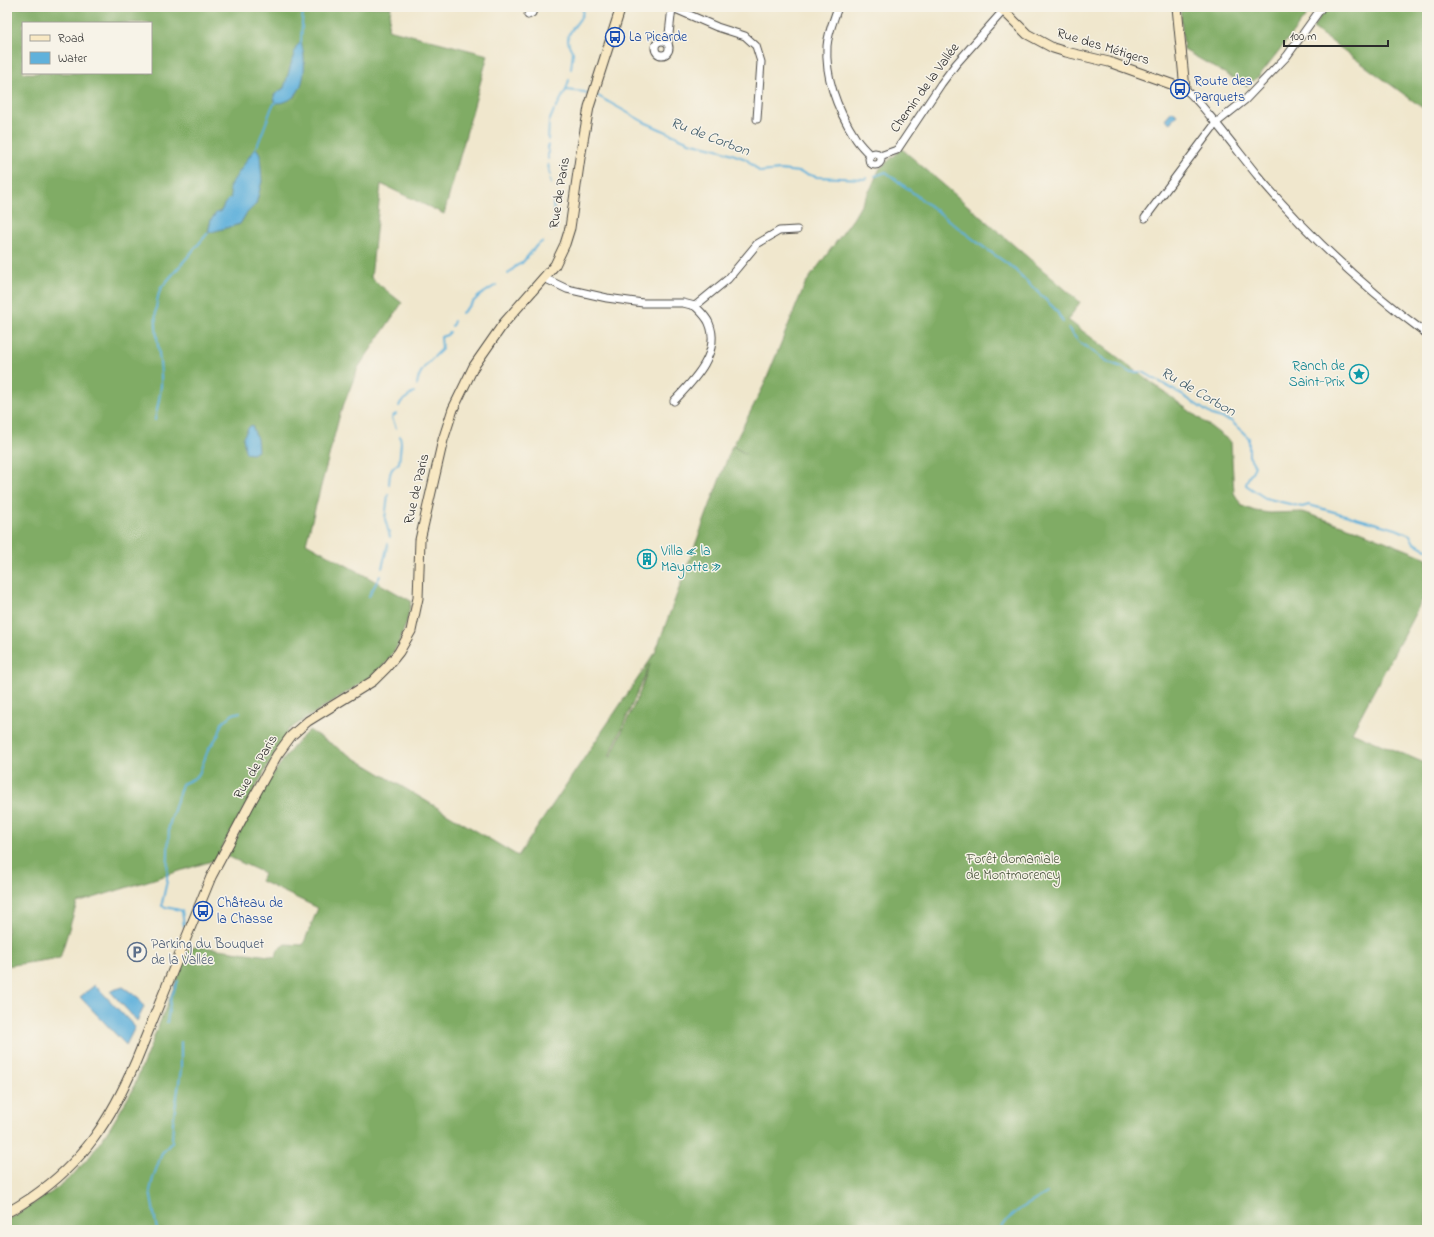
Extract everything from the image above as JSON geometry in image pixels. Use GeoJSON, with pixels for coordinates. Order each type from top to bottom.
{"type":"FeatureCollection","features":[{"type":"Feature","properties":{"kind":"main road","name":"Rue de Paris"},"geometry":{"type":"LineString","coordinates":[[7,1212],[60,1177],[83,1153],[108,1118],[123,1091],[211,877],[277,755],[291,736],[308,721],[373,681],[399,652],[411,631],[418,598],[420,540],[443,440],[453,410],[482,354],[504,323],[555,265],[567,240],[590,107],[621,7]]}},
{"type":"Feature","properties":{"kind":"main road"},"geometry":{"type":"LineString","coordinates":[[1177,7],[1185,89]]}},
{"type":"Feature","properties":{"kind":"main road","name":"Rue des Métigers"},"geometry":{"type":"LineString","coordinates":[[1001,9],[1027,34],[1053,48],[1109,62],[1185,89]]}},
{"type":"Feature","properties":{"kind":"street"},"geometry":{"type":"LineString","coordinates":[[528,15],[532,13],[534,7]]}},
{"type":"Feature","properties":{"kind":"street"},"geometry":{"type":"LineString","coordinates":[[668,43],[671,7],[717,27],[745,36],[756,46],[761,62],[757,119]]}},
{"type":"Feature","properties":{"kind":"street"},"geometry":{"type":"LineString","coordinates":[[838,7],[827,45],[829,76],[832,92],[856,139],[870,155]]}},
{"type":"Feature","properties":{"kind":"street"},"geometry":{"type":"LineString","coordinates":[[1145,218],[1216,123],[1245,100],[1287,56],[1322,7]]}},
{"type":"Feature","properties":{"kind":"street","name":"Chemin de la Vallée"},"geometry":{"type":"LineString","coordinates":[[880,156],[897,150],[941,84],[1001,9]]}},
{"type":"Feature","properties":{"kind":"street"},"geometry":{"type":"LineString","coordinates":[[1185,89],[1216,123],[1257,175],[1298,222],[1371,290],[1402,316],[1427,334]]}},
{"type":"Feature","properties":{"kind":"street"},"geometry":{"type":"LineString","coordinates":[[876,153],[880,156],[881,160],[879,164],[873,165],[869,161],[870,155],[876,153]]}},
{"type":"Feature","properties":{"kind":"street"},"geometry":{"type":"LineString","coordinates":[[695,306],[728,279],[757,244],[779,231],[797,230]]}},
{"type":"Feature","properties":{"kind":"street"},"geometry":{"type":"LineString","coordinates":[[544,278],[567,289],[607,298],[662,304],[683,303],[695,306],[710,325],[712,341],[710,352],[692,382],[674,401]]}},
{"type":"Feature","properties":{"kind":"green space"},"geometry":{"type":"Polygon","coordinates":[[[7,7],[391,7],[388,29],[488,55],[444,214],[381,184],[371,278],[402,303],[358,368],[340,414],[306,543],[411,601],[407,621],[398,645],[386,663],[369,678],[288,730],[215,860],[77,903],[60,958],[7,966],[7,7]],[[303,50],[284,88],[274,95],[295,97],[304,74],[303,50]],[[262,180],[231,197],[225,203],[221,211],[211,220],[208,232],[240,224],[246,214],[256,204],[262,180]]]}},
{"type":"Feature","properties":{"kind":"green space"},"geometry":{"type":"Polygon","coordinates":[[[1180,7],[1313,7],[1259,76],[1247,86],[1184,50],[1180,7]]]}},
{"type":"Feature","properties":{"kind":"green space"},"geometry":{"type":"Polygon","coordinates":[[[1326,7],[1427,7],[1427,111],[1313,28],[1326,7]]]}},
{"type":"Feature","properties":{"kind":"green space","name":"Forêt domaniale de Montmorency"},"geometry":{"type":"Polygon","coordinates":[[[902,149],[1080,302],[1068,320],[1231,442],[1234,493],[1242,506],[1255,511],[1270,513],[1302,512],[1360,531],[1427,558],[1427,591],[1352,732],[1427,764],[1427,1230],[7,1230],[7,1220],[52,1192],[72,1176],[91,1155],[110,1128],[132,1091],[188,950],[196,946],[276,957],[278,949],[285,944],[303,945],[318,908],[261,881],[264,873],[227,856],[254,806],[284,758],[309,730],[518,856],[655,653],[732,446],[746,454],[733,446],[764,385],[805,284],[853,219],[871,188],[880,168],[902,149]],[[650,664],[609,757],[610,758],[640,692],[650,664]]]}},
{"type":"Feature","properties":{"kind":"water"},"geometry":{"type":"Polygon","coordinates":[[[301,42],[304,72],[299,90],[293,97],[285,102],[275,103],[274,95],[284,88],[296,47],[301,42]]]}},
{"type":"Feature","properties":{"kind":"water"},"geometry":{"type":"Polygon","coordinates":[[[1172,111],[1177,115],[1170,123],[1165,119],[1172,111]]]}},
{"type":"Feature","properties":{"kind":"water"},"geometry":{"type":"Polygon","coordinates":[[[255,148],[260,154],[262,181],[256,204],[246,214],[240,224],[208,233],[211,220],[216,213],[221,211],[225,203],[231,197],[229,187],[255,148]]]}},
{"type":"Feature","properties":{"kind":"water"},"geometry":{"type":"Polygon","coordinates":[[[252,425],[257,439],[258,451],[252,454],[246,453],[243,437],[252,425]]]}},
{"type":"Feature","properties":{"kind":"water"},"geometry":{"type":"Polygon","coordinates":[[[95,985],[135,1027],[126,1045],[80,997],[95,985]]]}},
{"type":"Feature","properties":{"kind":"water"},"geometry":{"type":"Polygon","coordinates":[[[123,987],[139,998],[144,1007],[137,1021],[110,991],[123,987]]]}},
{"type":"Feature","properties":{"kind":"waterway"},"geometry":{"type":"LineString","coordinates":[[301,42],[303,7]]}},
{"type":"Feature","properties":{"kind":"waterway","name":"Ru de Corbon"},"geometry":{"type":"LineString","coordinates":[[571,69],[573,52],[568,42],[568,37],[582,16],[583,7]]}},
{"type":"Feature","properties":{"kind":"waterway"},"geometry":{"type":"LineString","coordinates":[[556,108],[566,90],[569,80]]}},
{"type":"Feature","properties":{"kind":"waterway","name":"Ru de Corbon"},"geometry":{"type":"LineString","coordinates":[[566,90],[584,92],[588,94]]}},
{"type":"Feature","properties":{"kind":"waterway","name":"Ru de Corbon"},"geometry":{"type":"LineString","coordinates":[[598,96],[644,122],[689,142],[721,150],[746,159],[760,172],[780,170],[799,172],[817,177],[867,178]]}},
{"type":"Feature","properties":{"kind":"waterway"},"geometry":{"type":"LineString","coordinates":[[255,148],[275,103]]}},
{"type":"Feature","properties":{"kind":"waterway"},"geometry":{"type":"LineString","coordinates":[[548,140],[549,122],[554,110]]}},
{"type":"Feature","properties":{"kind":"waterway"},"geometry":{"type":"LineString","coordinates":[[548,145],[548,159]]}},
{"type":"Feature","properties":{"kind":"waterway"},"geometry":{"type":"LineString","coordinates":[[548,164],[550,175]]}},
{"type":"Feature","properties":{"kind":"waterway","name":"Ru de Corbon"},"geometry":{"type":"LineString","coordinates":[[875,176],[886,172],[982,246],[1012,267],[1056,310],[1063,322]]}},
{"type":"Feature","properties":{"kind":"waterway"},"geometry":{"type":"LineString","coordinates":[[550,179],[551,184]]}},
{"type":"Feature","properties":{"kind":"waterway"},"geometry":{"type":"LineString","coordinates":[[553,203],[554,212]]}},
{"type":"Feature","properties":{"kind":"waterway"},"geometry":{"type":"LineString","coordinates":[[551,231],[554,218]]}},
{"type":"Feature","properties":{"kind":"waterway"},"geometry":{"type":"LineString","coordinates":[[155,420],[161,386],[156,324],[157,299],[161,288],[208,233]]}},
{"type":"Feature","properties":{"kind":"waterway"},"geometry":{"type":"LineString","coordinates":[[508,274],[516,266],[522,263],[537,245],[542,242]]}},
{"type":"Feature","properties":{"kind":"waterway"},"geometry":{"type":"LineString","coordinates":[[462,313],[479,296],[496,285]]}},
{"type":"Feature","properties":{"kind":"waterway"},"geometry":{"type":"LineString","coordinates":[[452,326],[454,321]]}},
{"type":"Feature","properties":{"kind":"waterway","name":"Ru de Corbon"},"geometry":{"type":"LineString","coordinates":[[1068,328],[1078,341],[1108,362],[1122,367],[1129,372],[1143,372],[1179,393],[1212,415],[1231,421],[1249,438],[1249,456],[1255,466],[1247,480],[1246,485],[1265,498],[1302,507],[1309,505],[1396,529],[1410,535],[1414,543],[1427,549]]}},
{"type":"Feature","properties":{"kind":"waterway"},"geometry":{"type":"LineString","coordinates":[[417,385],[423,369],[442,349],[441,337],[450,332]]}},
{"type":"Feature","properties":{"kind":"waterway"},"geometry":{"type":"LineString","coordinates":[[399,406],[401,402],[414,392]]}},
{"type":"Feature","properties":{"kind":"waterway"},"geometry":{"type":"LineString","coordinates":[[396,414],[392,418],[396,428]]}},
{"type":"Feature","properties":{"kind":"waterway"},"geometry":{"type":"LineString","coordinates":[[389,484],[391,472],[399,463],[401,443],[400,436]]}},
{"type":"Feature","properties":{"kind":"waterway"},"geometry":{"type":"LineString","coordinates":[[388,495],[385,519],[390,537]]}},
{"type":"Feature","properties":{"kind":"waterway"},"geometry":{"type":"LineString","coordinates":[[382,568],[388,544]]}},
{"type":"Feature","properties":{"kind":"waterway"},"geometry":{"type":"LineString","coordinates":[[369,596],[380,576]]}},
{"type":"Feature","properties":{"kind":"waterway"},"geometry":{"type":"LineString","coordinates":[[184,926],[182,911],[162,906],[167,881],[169,826],[182,784],[193,779],[199,774],[208,750],[219,734],[222,723],[233,714],[240,712]]}},
{"type":"Feature","properties":{"kind":"waterway"},"geometry":{"type":"LineString","coordinates":[[167,1022],[171,997],[178,981]]}},
{"type":"Feature","properties":{"kind":"waterway"},"geometry":{"type":"LineString","coordinates":[[157,1230],[150,1191],[162,1153],[172,1142],[173,1122],[181,1070],[181,1042]]}},
{"type":"Feature","properties":{"kind":"waterway"},"geometry":{"type":"LineString","coordinates":[[1000,1230],[1008,1219],[1020,1209],[1047,1193]]}},
{"type":"Feature","properties":{"kind":"place","name":"La Picarde"},"geometry":{"type":"Point","coordinates":[615,37]}},
{"type":"Feature","properties":{"kind":"place","name":"Route des Parquets"},"geometry":{"type":"Point","coordinates":[1180,89]}},
{"type":"Feature","properties":{"kind":"place","name":"Ranch de Saint-Prix"},"geometry":{"type":"Point","coordinates":[1359,374]}},
{"type":"Feature","properties":{"kind":"place","name":"Villa « la Mayotte »"},"geometry":{"type":"Point","coordinates":[647,559]}},
{"type":"Feature","properties":{"kind":"place","name":"Château de la Chasse"},"geometry":{"type":"Point","coordinates":[203,911]}},
{"type":"Feature","properties":{"kind":"place","name":"Parking du Bouquet de la Vallée"},"geometry":{"type":"Point","coordinates":[137,952]}}]}
